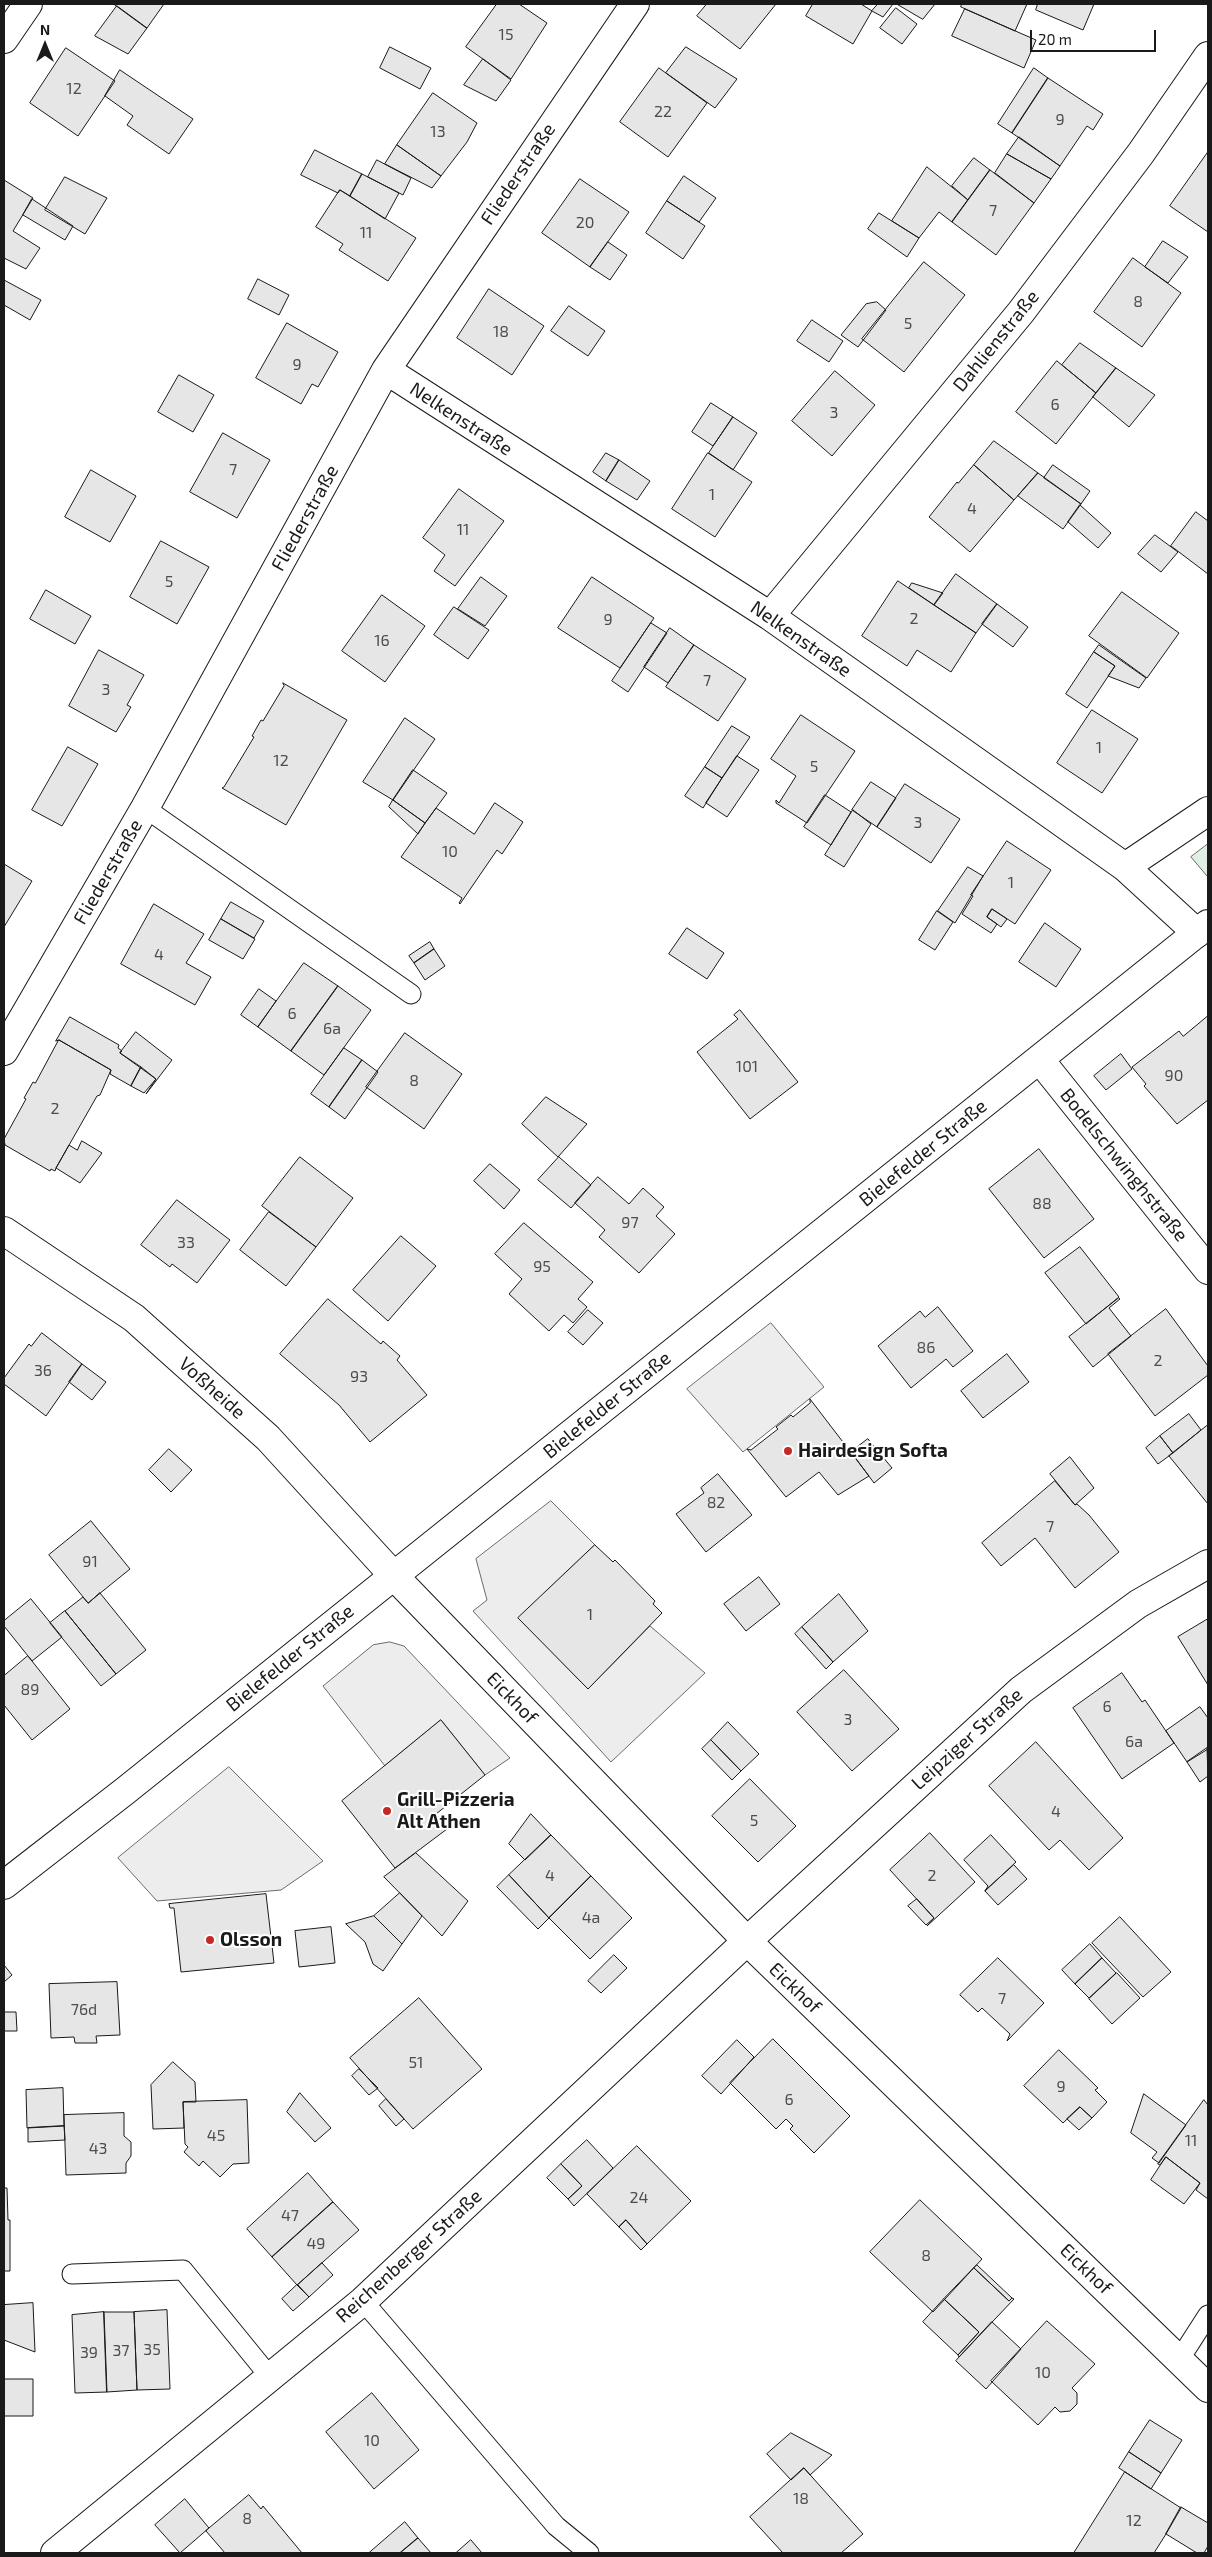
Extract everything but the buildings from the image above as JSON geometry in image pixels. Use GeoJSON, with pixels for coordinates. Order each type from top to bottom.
{"type":"FeatureCollection","features":[{"type":"Feature","properties":{"kind":"street"},"geometry":{"type":"LineString","coordinates":[[4,39],[28,4]]}},
{"type":"Feature","properties":{"kind":"street","name":"Fliederstraße"},"geometry":{"type":"LineString","coordinates":[[4,1051],[145,808],[386,370],[636,4]]}},
{"type":"Feature","properties":{"kind":"street","name":"Dahlienstraße"},"geometry":{"type":"LineString","coordinates":[[770,616],[1021,312],[1141,153],[1208,56]]}},
{"type":"Feature","properties":{"kind":"street","name":"Nelkenstraße"},"geometry":{"type":"LineString","coordinates":[[386,370],[770,616],[1126,866],[1202,929]]}},
{"type":"Feature","properties":{"kind":"street"},"geometry":{"type":"LineString","coordinates":[[1126,866],[1208,811]]}},
{"type":"Feature","properties":{"kind":"street","name":"Bielefelder Straße"},"geometry":{"type":"LineString","coordinates":[[4,1885],[125,1791],[1202,929]]}},
{"type":"Feature","properties":{"kind":"street","name":"Bodelschwinghstraße"},"geometry":{"type":"LineString","coordinates":[[1040,1060],[1208,1270]]}},
{"type":"Feature","properties":{"kind":"street","name":"Voßheide"},"geometry":{"type":"LineString","coordinates":[[4,1231],[134,1318],[268,1438],[393,1576]]}},
{"type":"Feature","properties":{"kind":"street","name":"Leipziger Straße"},"geometry":{"type":"LineString","coordinates":[[747,1941],[1020,1690],[1138,1604],[1208,1564]]}},
{"type":"Feature","properties":{"kind":"street","name":"Eickhof"},"geometry":{"type":"LineString","coordinates":[[393,1576],[747,1941],[1208,2388]]}},
{"type":"Feature","properties":{"kind":"street","name":"Reichenberger Straße"},"geometry":{"type":"LineString","coordinates":[[56,2553],[363,2300],[747,1941]]}},
{"type":"Feature","properties":{"kind":"lane"},"geometry":{"type":"LineString","coordinates":[[145,808],[412,994]]}},
{"type":"Feature","properties":{"kind":"lane"},"geometry":{"type":"LineString","coordinates":[[72,2274],[183,2270],[270,2377]]}},
{"type":"Feature","properties":{"kind":"lane"},"geometry":{"type":"LineString","coordinates":[[363,2300],[556,2526],[589,2553]]}},
{"type":"Feature","properties":{"kind":"lane"},"geometry":{"type":"LineString","coordinates":[[1179,2360],[1208,2315]]}},
{"type":"Feature","properties":{"kind":"green space"},"geometry":{"type":"Polygon","coordinates":[[[1208,844],[1208,875],[1207,876],[1191,857],[1208,844]]]}},
{"type":"Feature","properties":{"kind":"shaded area"},"geometry":{"type":"Polygon","coordinates":[[[771,1323],[824,1387],[743,1452],[687,1389],[771,1323]]]}},
{"type":"Feature","properties":{"kind":"shaded area"},"geometry":{"type":"Polygon","coordinates":[[[551,1501],[595,1545],[519,1618],[588,1689],[650,1626],[705,1673],[611,1762],[473,1611],[487,1600],[476,1559],[551,1501]]]}},
{"type":"Feature","properties":{"kind":"shaded area"},"geometry":{"type":"Polygon","coordinates":[[[390,1642],[404,1646],[510,1758],[485,1775],[441,1720],[385,1766],[323,1686],[373,1645],[390,1642]]]}},
{"type":"Feature","properties":{"kind":"shaded area"},"geometry":{"type":"Polygon","coordinates":[[[229,1767],[323,1861],[281,1890],[157,1901],[118,1858],[229,1767]]]}},
{"type":"Feature","properties":{"kind":"place","name":"Hairdesign Softa"},"geometry":{"type":"Point","coordinates":[788,1451]}},
{"type":"Feature","properties":{"kind":"place","name":"Grill-Pizzeria Alt Athen"},"geometry":{"type":"Point","coordinates":[387,1811]}},
{"type":"Feature","properties":{"kind":"place","name":"Olsson"},"geometry":{"type":"Point","coordinates":[210,1940]}}]}
